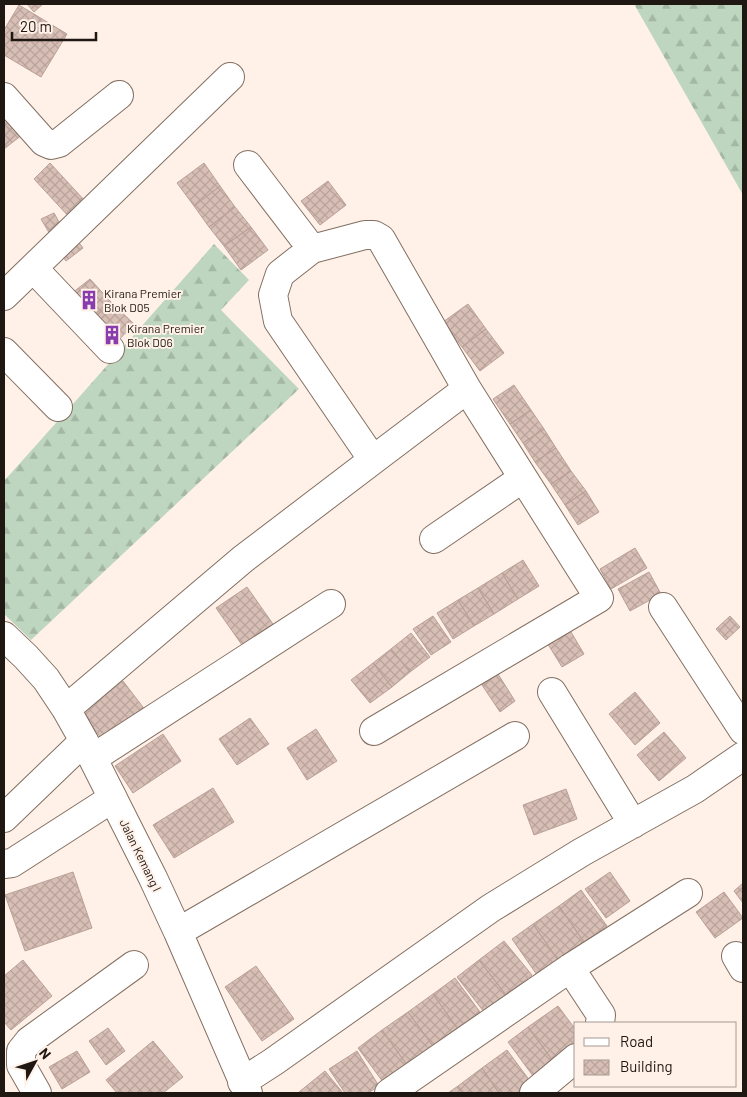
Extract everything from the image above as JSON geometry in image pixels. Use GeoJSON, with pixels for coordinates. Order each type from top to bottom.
{"type":"FeatureCollection","features":[{"type":"Feature","properties":{"kind":"street"},"geometry":{"type":"LineString","coordinates":[[4,296],[230,77]]}},
{"type":"Feature","properties":{"kind":"street"},"geometry":{"type":"LineString","coordinates":[[4,97],[44,142],[51,145],[59,143],[119,95]]}},
{"type":"Feature","properties":{"kind":"street"},"geometry":{"type":"LineString","coordinates":[[248,165],[312,249]]}},
{"type":"Feature","properties":{"kind":"street"},"geometry":{"type":"LineString","coordinates":[[373,460],[278,321],[272,295],[280,274],[312,249],[365,235],[381,239],[467,389],[599,598],[374,731]]}},
{"type":"Feature","properties":{"kind":"street"},"geometry":{"type":"LineString","coordinates":[[33,268],[110,349]]}},
{"type":"Feature","properties":{"kind":"street"},"geometry":{"type":"LineString","coordinates":[[4,352],[58,407]]}},
{"type":"Feature","properties":{"kind":"street"},"geometry":{"type":"LineString","coordinates":[[66,710],[242,559],[467,389]]}},
{"type":"Feature","properties":{"kind":"street"},"geometry":{"type":"LineString","coordinates":[[434,539],[523,478]]}},
{"type":"Feature","properties":{"kind":"street"},"geometry":{"type":"LineString","coordinates":[[4,818],[88,750],[331,604]]}},
{"type":"Feature","properties":{"kind":"street"},"geometry":{"type":"LineString","coordinates":[[663,607],[743,730]]}},
{"type":"Feature","properties":{"kind":"street","name":"Jalan Kemang I"},"geometry":{"type":"LineString","coordinates":[[4,636],[46,679],[88,750],[178,932],[245,1087]]}},
{"type":"Feature","properties":{"kind":"street"},"geometry":{"type":"LineString","coordinates":[[552,692],[632,824]]}},
{"type":"Feature","properties":{"kind":"street"},"geometry":{"type":"LineString","coordinates":[[178,932],[515,736]]}},
{"type":"Feature","properties":{"kind":"street"},"geometry":{"type":"LineString","coordinates":[[245,1087],[273,1062],[491,908],[582,852],[695,789],[743,756]]}},
{"type":"Feature","properties":{"kind":"street"},"geometry":{"type":"LineString","coordinates":[[4,864],[12,863],[113,798]]}},
{"type":"Feature","properties":{"kind":"street"},"geometry":{"type":"LineString","coordinates":[[390,1093],[570,968],[688,893]]}},
{"type":"Feature","properties":{"kind":"street"},"geometry":{"type":"LineString","coordinates":[[38,1093],[21,1065],[21,1051],[29,1040],[134,965]]}},
{"type":"Feature","properties":{"kind":"street"},"geometry":{"type":"LineString","coordinates":[[570,968],[601,1016],[600,1022]]}},
{"type":"Feature","properties":{"kind":"street"},"geometry":{"type":"LineString","coordinates":[[534,1093],[574,1060]]}},
{"type":"Feature","properties":{"kind":"green space"},"geometry":{"type":"Polygon","coordinates":[[[634,4],[743,4],[743,195],[634,4]]]}},
{"type":"Feature","properties":{"kind":"green space"},"geometry":{"type":"Polygon","coordinates":[[[214,244],[249,280],[221,310],[299,389],[31,640],[4,614],[4,481],[214,244]]]}},
{"type":"Feature","properties":{"kind":"building"},"geometry":{"type":"Polygon","coordinates":[[[27,4],[43,4],[34,12],[27,4]]]}},
{"type":"Feature","properties":{"kind":"building"},"geometry":{"type":"Polygon","coordinates":[[[19,5],[67,34],[41,77],[4,55],[4,30],[19,5]]]}},
{"type":"Feature","properties":{"kind":"building"},"geometry":{"type":"Polygon","coordinates":[[[4,102],[27,131],[4,149],[4,102]]]}},
{"type":"Feature","properties":{"kind":"building"},"geometry":{"type":"Polygon","coordinates":[[[50,163],[86,202],[70,218],[34,179],[50,163]]]}},
{"type":"Feature","properties":{"kind":"building"},"geometry":{"type":"Polygon","coordinates":[[[204,163],[220,186],[194,206],[177,183],[204,163]]]}},
{"type":"Feature","properties":{"kind":"building"},"geometry":{"type":"Polygon","coordinates":[[[328,181],[346,205],[320,225],[301,201],[328,181]]]}},
{"type":"Feature","properties":{"kind":"building"},"geometry":{"type":"Polygon","coordinates":[[[220,186],[235,207],[209,227],[194,206],[220,186]]]}},
{"type":"Feature","properties":{"kind":"building"},"geometry":{"type":"Polygon","coordinates":[[[235,207],[251,227],[224,246],[209,227],[235,207]]]}},
{"type":"Feature","properties":{"kind":"building"},"geometry":{"type":"Polygon","coordinates":[[[54,213],[63,229],[51,236],[41,219],[54,213]]]}},
{"type":"Feature","properties":{"kind":"building"},"geometry":{"type":"Polygon","coordinates":[[[251,227],[268,250],[241,270],[224,246],[251,227]]]}},
{"type":"Feature","properties":{"kind":"building"},"geometry":{"type":"Polygon","coordinates":[[[74,236],[83,248],[66,261],[57,250],[74,236]]]}},
{"type":"Feature","properties":{"kind":"building","name":"Kirana Premier Blok D05"},"geometry":{"type":"Polygon","coordinates":[[[90,279],[111,302],[90,322],[67,297],[90,279]]]}},
{"type":"Feature","properties":{"kind":"building","name":"Kirana Premier Blok D06"},"geometry":{"type":"Polygon","coordinates":[[[111,302],[134,324],[112,347],[90,322],[111,302]]]}},
{"type":"Feature","properties":{"kind":"building"},"geometry":{"type":"Polygon","coordinates":[[[468,304],[486,329],[462,347],[443,322],[468,304]]]}},
{"type":"Feature","properties":{"kind":"building"},"geometry":{"type":"Polygon","coordinates":[[[486,329],[504,353],[480,371],[462,347],[486,329]]]}},
{"type":"Feature","properties":{"kind":"building"},"geometry":{"type":"Polygon","coordinates":[[[514,385],[531,410],[510,424],[493,399],[514,385]]]}},
{"type":"Feature","properties":{"kind":"building"},"geometry":{"type":"Polygon","coordinates":[[[531,410],[544,429],[523,443],[510,424],[531,410]]]}},
{"type":"Feature","properties":{"kind":"building"},"geometry":{"type":"Polygon","coordinates":[[[544,429],[556,448],[535,462],[523,443],[544,429]]]}},
{"type":"Feature","properties":{"kind":"building"},"geometry":{"type":"Polygon","coordinates":[[[556,448],[571,471],[551,484],[535,462],[556,448]]]}},
{"type":"Feature","properties":{"kind":"building"},"geometry":{"type":"Polygon","coordinates":[[[571,471],[586,491],[565,505],[551,484],[571,471]]]}},
{"type":"Feature","properties":{"kind":"building"},"geometry":{"type":"Polygon","coordinates":[[[586,491],[599,512],[578,525],[565,505],[586,491]]]}},
{"type":"Feature","properties":{"kind":"building"},"geometry":{"type":"Polygon","coordinates":[[[635,548],[647,568],[611,589],[600,569],[635,548]]]}},
{"type":"Feature","properties":{"kind":"building"},"geometry":{"type":"Polygon","coordinates":[[[523,560],[539,586],[518,599],[502,573],[523,560]]]}},
{"type":"Feature","properties":{"kind":"building"},"geometry":{"type":"Polygon","coordinates":[[[649,572],[661,594],[630,611],[618,589],[649,572]]]}},
{"type":"Feature","properties":{"kind":"building"},"geometry":{"type":"Polygon","coordinates":[[[502,573],[518,599],[494,614],[478,588],[502,573]]]}},
{"type":"Feature","properties":{"kind":"building"},"geometry":{"type":"Polygon","coordinates":[[[247,587],[273,624],[242,645],[216,608],[247,587]]]}},
{"type":"Feature","properties":{"kind":"building"},"geometry":{"type":"Polygon","coordinates":[[[478,588],[494,614],[474,626],[458,600],[478,588]]]}},
{"type":"Feature","properties":{"kind":"building"},"geometry":{"type":"Polygon","coordinates":[[[458,600],[474,626],[453,639],[437,613],[458,600]]]}},
{"type":"Feature","properties":{"kind":"building"},"geometry":{"type":"Polygon","coordinates":[[[433,616],[451,642],[431,655],[413,629],[433,616]]]}},
{"type":"Feature","properties":{"kind":"building"},"geometry":{"type":"Polygon","coordinates":[[[730,616],[740,627],[726,640],[716,629],[730,616]]]}},
{"type":"Feature","properties":{"kind":"building"},"geometry":{"type":"Polygon","coordinates":[[[568,627],[584,654],[562,667],[546,641],[568,627]]]}},
{"type":"Feature","properties":{"kind":"building"},"geometry":{"type":"Polygon","coordinates":[[[411,633],[430,657],[410,672],[391,649],[411,633]]]}},
{"type":"Feature","properties":{"kind":"building"},"geometry":{"type":"Polygon","coordinates":[[[391,649],[410,672],[392,687],[373,663],[391,649]]]}},
{"type":"Feature","properties":{"kind":"building"},"geometry":{"type":"Polygon","coordinates":[[[373,663],[392,687],[370,703],[351,680],[373,663]]]}},
{"type":"Feature","properties":{"kind":"building"},"geometry":{"type":"Polygon","coordinates":[[[498,674],[515,701],[500,712],[482,685],[498,674]]]}},
{"type":"Feature","properties":{"kind":"building"},"geometry":{"type":"Polygon","coordinates":[[[123,681],[149,715],[108,747],[82,713],[123,681]]]}},
{"type":"Feature","properties":{"kind":"building"},"geometry":{"type":"Polygon","coordinates":[[[635,692],[660,723],[635,745],[609,714],[635,692]]]}},
{"type":"Feature","properties":{"kind":"building"},"geometry":{"type":"Polygon","coordinates":[[[250,718],[269,744],[237,765],[219,739],[250,718]]]}},
{"type":"Feature","properties":{"kind":"building"},"geometry":{"type":"Polygon","coordinates":[[[316,729],[337,761],[307,780],[287,748],[316,729]]]}},
{"type":"Feature","properties":{"kind":"building"},"geometry":{"type":"Polygon","coordinates":[[[664,732],[686,758],[659,781],[637,755],[664,732]]]}},
{"type":"Feature","properties":{"kind":"building"},"geometry":{"type":"Polygon","coordinates":[[[163,734],[181,761],[133,793],[115,766],[163,734]]]}},
{"type":"Feature","properties":{"kind":"building"},"geometry":{"type":"Polygon","coordinates":[[[213,788],[234,822],[174,858],[153,825],[213,788]]]}},
{"type":"Feature","properties":{"kind":"building"},"geometry":{"type":"Polygon","coordinates":[[[566,789],[577,819],[534,835],[523,805],[566,789]]]}},
{"type":"Feature","properties":{"kind":"building"},"geometry":{"type":"Polygon","coordinates":[[[73,872],[92,928],[25,951],[5,895],[73,872]]]}},
{"type":"Feature","properties":{"kind":"building"},"geometry":{"type":"Polygon","coordinates":[[[610,872],[630,901],[606,918],[585,889],[610,872]]]}},
{"type":"Feature","properties":{"kind":"building"},"geometry":{"type":"Polygon","coordinates":[[[743,883],[743,903],[734,891],[743,883]]]}},
{"type":"Feature","properties":{"kind":"building"},"geometry":{"type":"Polygon","coordinates":[[[581,890],[607,926],[584,942],[559,906],[581,890]]]}},
{"type":"Feature","properties":{"kind":"building"},"geometry":{"type":"Polygon","coordinates":[[[724,892],[743,918],[715,938],[696,912],[724,892]]]}},
{"type":"Feature","properties":{"kind":"building"},"geometry":{"type":"Polygon","coordinates":[[[559,906],[584,942],[558,960],[533,924],[559,906]]]}},
{"type":"Feature","properties":{"kind":"building"},"geometry":{"type":"Polygon","coordinates":[[[533,924],[558,960],[537,975],[512,939],[533,924]]]}},
{"type":"Feature","properties":{"kind":"building"},"geometry":{"type":"Polygon","coordinates":[[[504,941],[532,975],[506,995],[479,960],[504,941]]]}},
{"type":"Feature","properties":{"kind":"building"},"geometry":{"type":"Polygon","coordinates":[[[23,960],[52,996],[11,1030],[4,1022],[4,976],[23,960]]]}},
{"type":"Feature","properties":{"kind":"building"},"geometry":{"type":"Polygon","coordinates":[[[479,960],[506,995],[484,1012],[457,977],[479,960]]]}},
{"type":"Feature","properties":{"kind":"building"},"geometry":{"type":"Polygon","coordinates":[[[256,966],[294,1019],[262,1041],[225,987],[256,966]]]}},
{"type":"Feature","properties":{"kind":"building"},"geometry":{"type":"Polygon","coordinates":[[[455,978],[480,1012],[457,1028],[433,994],[455,978]]]}},
{"type":"Feature","properties":{"kind":"building"},"geometry":{"type":"Polygon","coordinates":[[[433,994],[457,1028],[433,1046],[408,1012],[433,994]]]}},
{"type":"Feature","properties":{"kind":"building"},"geometry":{"type":"Polygon","coordinates":[[[558,1006],[574,1027],[574,1046],[553,1061],[528,1027],[558,1006]]]}},
{"type":"Feature","properties":{"kind":"building"},"geometry":{"type":"Polygon","coordinates":[[[408,1012],[433,1046],[407,1065],[382,1030],[408,1012]]]}},
{"type":"Feature","properties":{"kind":"building"},"geometry":{"type":"Polygon","coordinates":[[[528,1027],[553,1061],[533,1076],[508,1042],[528,1027]]]}},
{"type":"Feature","properties":{"kind":"building"},"geometry":{"type":"Polygon","coordinates":[[[108,1028],[125,1051],[106,1065],[89,1041],[108,1028]]]}},
{"type":"Feature","properties":{"kind":"building"},"geometry":{"type":"Polygon","coordinates":[[[382,1030],[407,1065],[383,1082],[358,1048],[382,1030]]]}},
{"type":"Feature","properties":{"kind":"building"},"geometry":{"type":"Polygon","coordinates":[[[153,1041],[183,1077],[163,1093],[117,1093],[106,1080],[153,1041]]]}},
{"type":"Feature","properties":{"kind":"building"},"geometry":{"type":"Polygon","coordinates":[[[507,1050],[533,1085],[521,1093],[499,1093],[482,1068],[507,1050]]]}},
{"type":"Feature","properties":{"kind":"building"},"geometry":{"type":"Polygon","coordinates":[[[77,1051],[90,1072],[62,1089],[49,1067],[77,1051]]]}},
{"type":"Feature","properties":{"kind":"building"},"geometry":{"type":"Polygon","coordinates":[[[357,1051],[379,1086],[368,1093],[345,1093],[329,1069],[357,1051]]]}},
{"type":"Feature","properties":{"kind":"building"},"geometry":{"type":"Polygon","coordinates":[[[482,1068],[499,1093],[464,1093],[458,1086],[482,1068]]]}},
{"type":"Feature","properties":{"kind":"building"},"geometry":{"type":"Polygon","coordinates":[[[325,1071],[343,1093],[299,1092],[325,1071]]]}},
{"type":"Feature","properties":{"kind":"building"},"geometry":{"type":"Polygon","coordinates":[[[458,1086],[464,1093],[448,1093],[458,1086]]]}},
{"type":"Feature","properties":{"kind":"place","name":"Kirana Premier Blok D05"},"geometry":{"type":"Point","coordinates":[89,300]}},
{"type":"Feature","properties":{"kind":"place","name":"Kirana Premier Blok D06"},"geometry":{"type":"Point","coordinates":[112,335]}}]}
